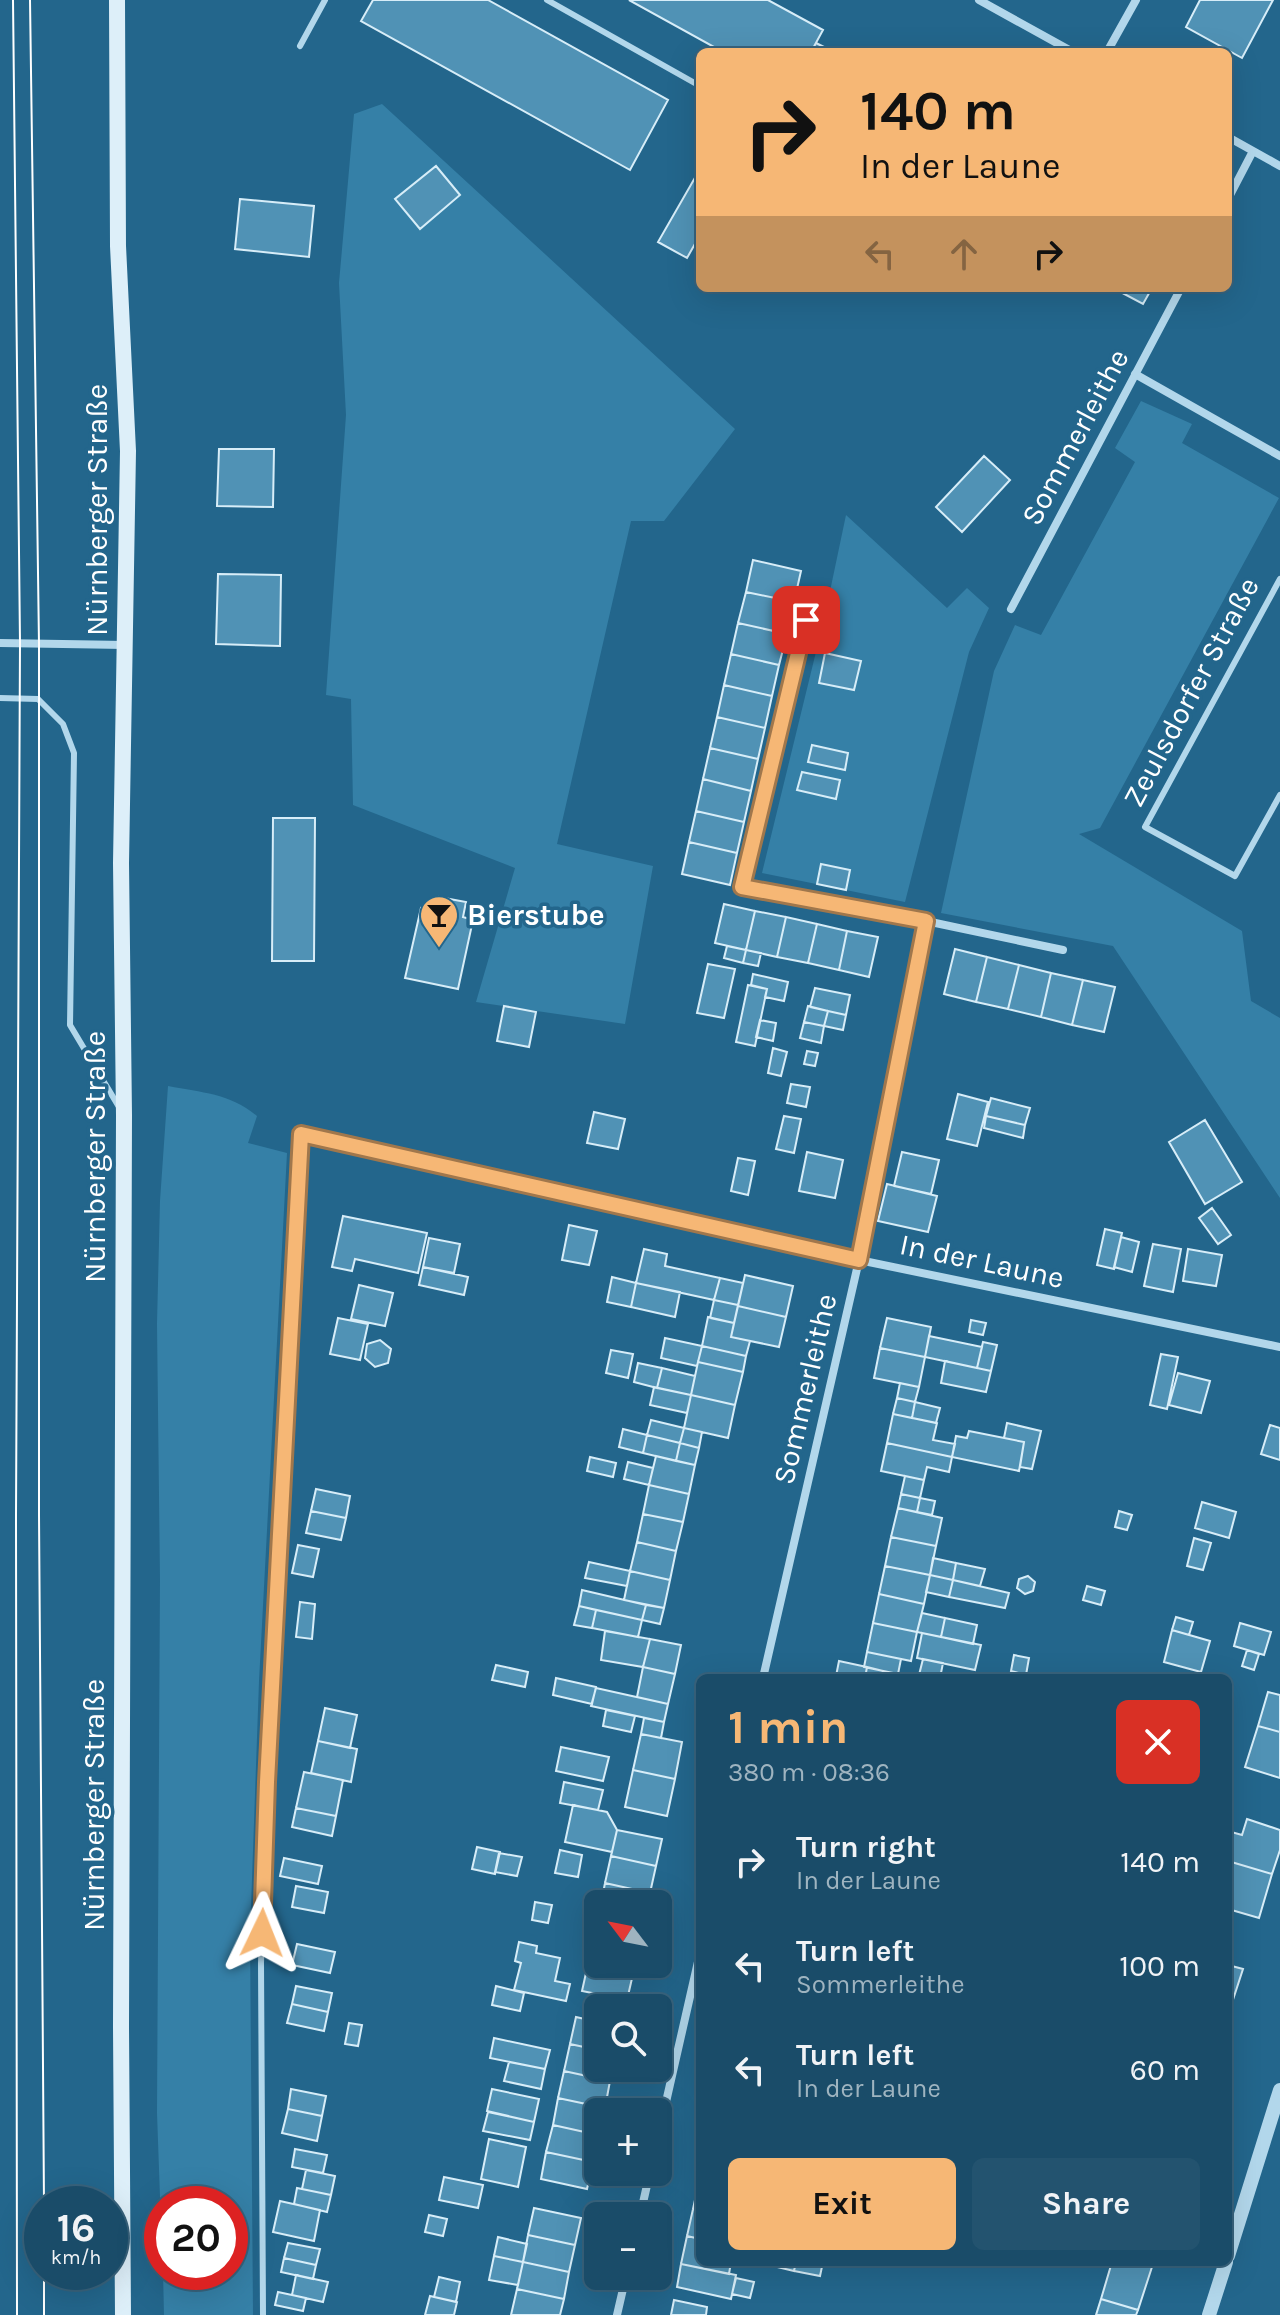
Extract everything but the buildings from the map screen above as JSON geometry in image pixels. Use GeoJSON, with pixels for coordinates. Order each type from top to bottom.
{"type":"FeatureCollection","features":[{"type":"Feature","properties":{"kind":"main road","name":"Nürnberger Straße"},"geometry":{"type":"LineString","coordinates":[[117,0],[118,246],[128,451],[121,863],[124,1115],[123,2315]]}},
{"type":"Feature","properties":{"kind":"street"},"geometry":{"type":"LineString","coordinates":[[979,0],[1066,48]]}},
{"type":"Feature","properties":{"kind":"street"},"geometry":{"type":"LineString","coordinates":[[1109,48],[1136,0]]}},
{"type":"Feature","properties":{"kind":"street"},"geometry":{"type":"LineString","coordinates":[[1232,139],[1280,166]]}},
{"type":"Feature","properties":{"kind":"street"},"geometry":{"type":"LineString","coordinates":[[1232,191],[1253,151]]}},
{"type":"Feature","properties":{"kind":"street","name":"Sommerleithe"},"geometry":{"type":"LineString","coordinates":[[1011,609],[1179,292]]}},
{"type":"Feature","properties":{"kind":"street"},"geometry":{"type":"LineString","coordinates":[[1135,374],[1280,456]]}},
{"type":"Feature","properties":{"kind":"street"},"geometry":{"type":"LineString","coordinates":[[813,591],[742,887],[1063,950]]}},
{"type":"Feature","properties":{"kind":"street"},"geometry":{"type":"LineString","coordinates":[[0,643],[125,645]]}},
{"type":"Feature","properties":{"kind":"street","name":"Sommerleithe"},"geometry":{"type":"LineString","coordinates":[[764,1674],[859,1260],[926,921]]}},
{"type":"Feature","properties":{"kind":"street","name":"In der Laune"},"geometry":{"type":"LineString","coordinates":[[301,1134],[859,1260],[1280,1347]]}},
{"type":"Feature","properties":{"kind":"street"},"geometry":{"type":"LineString","coordinates":[[667,2098],[696,1971]]}},
{"type":"Feature","properties":{"kind":"street"},"geometry":{"type":"LineString","coordinates":[[1232,2243],[1280,2090]]}},
{"type":"Feature","properties":{"kind":"street"},"geometry":{"type":"LineString","coordinates":[[1209,2315],[1225,2266]]}},
{"type":"Feature","properties":{"kind":"street"},"geometry":{"type":"LineString","coordinates":[[617,2315],[623,2290]]}},
{"type":"Feature","properties":{"kind":"lane"},"geometry":{"type":"LineString","coordinates":[[300,46],[325,0]]}},
{"type":"Feature","properties":{"kind":"lane"},"geometry":{"type":"LineString","coordinates":[[547,0],[696,84]]}},
{"type":"Feature","properties":{"kind":"lane","name":"Zeulsdorfer Straße"},"geometry":{"type":"LineString","coordinates":[[1280,579],[1145,827],[1235,876],[1280,795]]}},
{"type":"Feature","properties":{"kind":"lane"},"geometry":{"type":"LineString","coordinates":[[0,698],[38,699],[63,724],[74,753],[70,1025],[124,1115]]}},
{"type":"Feature","properties":{"kind":"lane"},"geometry":{"type":"LineString","coordinates":[[263,2315],[261,1948],[301,1134]]}},
{"type":"Feature","properties":{"kind":"shaded area"},"geometry":{"type":"Polygon","coordinates":[[[382,104],[735,429],[664,521],[631,521],[557,844],[653,866],[625,1024],[476,1002],[515,868],[353,805],[351,699],[326,695],[346,415],[339,283],[354,114],[382,104]]]}},
{"type":"Feature","properties":{"kind":"shaded area"},"geometry":{"type":"Polygon","coordinates":[[[1141,401],[1192,424],[1182,443],[1279,498],[1100,828],[1079,834],[1242,931],[1251,1001],[1280,1018],[1280,1198],[1113,946],[941,913],[994,671],[1015,625],[1041,635],[1135,462],[1115,448],[1141,401]]]}},
{"type":"Feature","properties":{"kind":"shaded area"},"geometry":{"type":"Polygon","coordinates":[[[846,515],[947,608],[967,588],[989,608],[969,652],[905,902],[762,873],[846,515]]]}},
{"type":"Feature","properties":{"kind":"shaded area"},"geometry":{"type":"Polygon","coordinates":[[[168,1086],[215,1095],[247,1108],[257,1116],[248,1143],[287,1153],[259,1681],[250,1935],[253,2315],[164,2315],[163,2290],[248,2290],[248,2186],[160,2186],[157,1324],[160,1201],[168,1086]]]}},
{"type":"Feature","properties":{"kind":"tram line"},"geometry":{"type":"LineString","coordinates":[[13,0],[20,643],[16,1517],[17,2315]]}},
{"type":"Feature","properties":{"kind":"tram line"},"geometry":{"type":"LineString","coordinates":[[30,0],[39,644],[39,1515],[44,2186]]}},
{"type":"Feature","properties":{"kind":"tram line"},"geometry":{"type":"LineString","coordinates":[[44,2290],[44,2315]]}},
{"type":"Feature","properties":{"kind":"place","name":"Bierstube"},"geometry":{"type":"Point","coordinates":[439,949]}},
{"type":"Feature","properties":{"kind":"route"},"geometry":{"type":"LineString","coordinates":[[262,1933],[301,1134],[859,1260],[926,921],[742,887],[806,620]]}}]}
